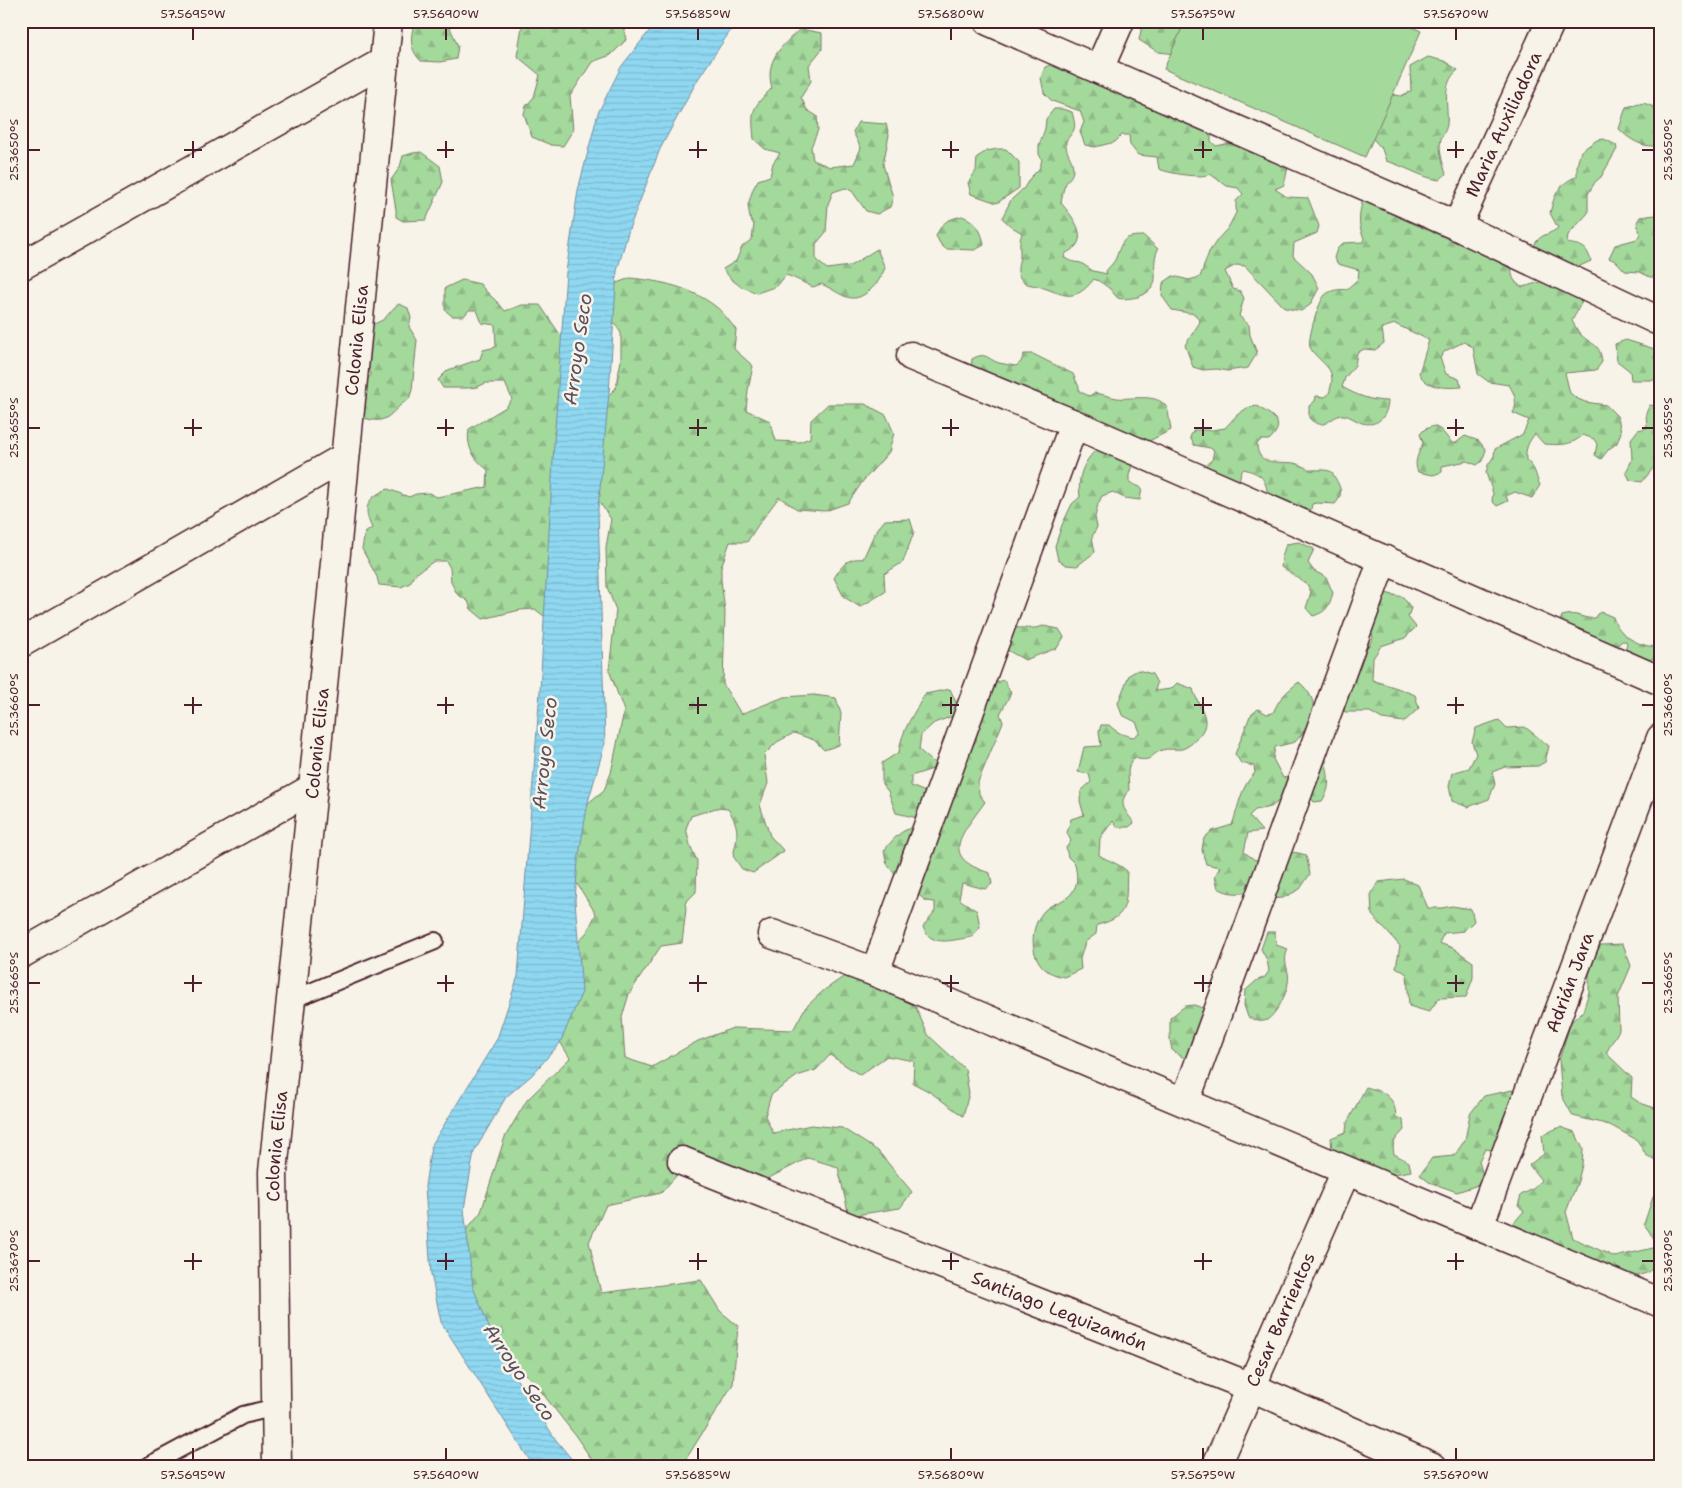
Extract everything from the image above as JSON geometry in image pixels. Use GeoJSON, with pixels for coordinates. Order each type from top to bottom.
{"type":"FeatureCollection","features":[{"type":"Feature","properties":{"kind":"street","name":"Colonia Elisa"},"geometry":{"type":"LineString","coordinates":[[277,1467],[273,1172],[313,788],[388,21]]}},
{"type":"Feature","properties":{"kind":"street"},"geometry":{"type":"LineString","coordinates":[[988,21],[1457,226],[1661,322]]}},
{"type":"Feature","properties":{"kind":"street"},"geometry":{"type":"LineString","coordinates":[[1098,69],[1120,21]]}},
{"type":"Feature","properties":{"kind":"street","name":"Maria Auxiliadora"},"geometry":{"type":"LineString","coordinates":[[1457,226],[1552,21]]}},
{"type":"Feature","properties":{"kind":"street"},"geometry":{"type":"LineString","coordinates":[[21,266],[384,61]]}},
{"type":"Feature","properties":{"kind":"street"},"geometry":{"type":"LineString","coordinates":[[911,356],[1074,424],[1661,681]]}},
{"type":"Feature","properties":{"kind":"street"},"geometry":{"type":"LineString","coordinates":[[875,972],[1074,424]]}},
{"type":"Feature","properties":{"kind":"street"},"geometry":{"type":"LineString","coordinates":[[21,643],[345,456]]}},
{"type":"Feature","properties":{"kind":"street"},"geometry":{"type":"LineString","coordinates":[[1185,1102],[1383,559]]}},
{"type":"Feature","properties":{"kind":"street","name":"Adrián Jara"},"geometry":{"type":"LineString","coordinates":[[1479,1226],[1661,738]]}},
{"type":"Feature","properties":{"kind":"street"},"geometry":{"type":"LineString","coordinates":[[21,954],[313,788]]}},
{"type":"Feature","properties":{"kind":"street"},"geometry":{"type":"LineString","coordinates":[[772,934],[875,972],[1661,1303]]}},
{"type":"Feature","properties":{"kind":"street","name":"Santiago Lequizamón"},"geometry":{"type":"LineString","coordinates":[[682,1161],[1251,1387],[1434,1467]]}},
{"type":"Feature","properties":{"kind":"street","name":"Cesar Barrientos"},"geometry":{"type":"LineString","coordinates":[[1216,1467],[1346,1171]]}},
{"type":"Feature","properties":{"kind":"lane"},"geometry":{"type":"LineString","coordinates":[[291,1000],[434,941]]}},
{"type":"Feature","properties":{"kind":"lane"},"geometry":{"type":"LineString","coordinates":[[146,1467],[243,1415],[276,1407]]}},
{"type":"Feature","properties":{"kind":"green space"},"geometry":{"type":"Polygon","coordinates":[[[415,21],[447,21],[458,46],[456,59],[440,62],[421,61],[414,52],[412,42],[415,21]]]}},
{"type":"Feature","properties":{"kind":"green space"},"geometry":{"type":"Polygon","coordinates":[[[523,21],[626,21],[623,24],[626,40],[611,55],[592,62],[570,96],[573,130],[563,146],[551,145],[532,137],[524,114],[526,106],[534,97],[540,75],[517,56],[523,21]]]}},
{"type":"Feature","properties":{"kind":"green space"},"geometry":{"type":"Polygon","coordinates":[[[1143,21],[1215,21],[1184,55],[1158,52],[1139,40],[1143,21]]]}},
{"type":"Feature","properties":{"kind":"green space"},"geometry":{"type":"Polygon","coordinates":[[[1185,21],[1400,21],[1421,31],[1365,157],[1164,69],[1185,21]]]}},
{"type":"Feature","properties":{"kind":"green space"},"geometry":{"type":"Polygon","coordinates":[[[800,29],[822,33],[822,49],[809,65],[811,81],[801,97],[807,110],[817,116],[818,130],[811,147],[813,160],[830,167],[854,164],[861,148],[853,132],[858,122],[886,124],[889,135],[883,165],[893,197],[890,207],[877,214],[866,211],[852,191],[845,188],[833,192],[828,204],[826,232],[816,244],[816,260],[827,269],[850,266],[877,249],[885,268],[875,286],[862,296],[856,298],[845,296],[821,284],[813,287],[786,275],[777,286],[757,293],[740,286],[723,269],[736,261],[742,247],[752,239],[754,225],[750,218],[748,205],[753,189],[758,180],[770,176],[773,163],[780,153],[765,149],[754,139],[754,110],[760,100],[772,88],[770,69],[776,54],[800,29]]]}},
{"type":"Feature","properties":{"kind":"green space"},"geometry":{"type":"Polygon","coordinates":[[[1428,57],[1444,61],[1458,70],[1452,76],[1447,89],[1447,125],[1440,147],[1446,174],[1439,180],[1386,161],[1382,149],[1368,133],[1381,92],[1401,96],[1411,91],[1410,67],[1428,57]]]}},
{"type":"Feature","properties":{"kind":"green space"},"geometry":{"type":"Polygon","coordinates":[[[1053,64],[1136,97],[1139,102],[1211,132],[1211,141],[1216,146],[1236,142],[1279,155],[1288,167],[1284,185],[1275,189],[1287,197],[1308,198],[1319,226],[1317,233],[1294,243],[1293,256],[1312,274],[1319,288],[1310,305],[1301,311],[1285,308],[1245,266],[1236,265],[1225,271],[1233,289],[1240,291],[1244,298],[1239,316],[1249,325],[1250,335],[1257,353],[1248,368],[1227,371],[1217,369],[1203,370],[1193,367],[1185,345],[1200,322],[1195,314],[1172,310],[1162,296],[1163,283],[1173,276],[1189,280],[1200,277],[1209,252],[1228,228],[1236,213],[1236,201],[1243,194],[1238,188],[1227,186],[1210,174],[1192,176],[1159,169],[1157,157],[1138,155],[1130,145],[1129,135],[1122,135],[1115,142],[1095,147],[1085,145],[1080,132],[1084,122],[1080,111],[1052,101],[1044,93],[1041,78],[1045,67],[1053,64]]]}},
{"type":"Feature","properties":{"kind":"green space"},"geometry":{"type":"Polygon","coordinates":[[[1644,103],[1661,110],[1661,139],[1655,146],[1636,142],[1619,129],[1626,107],[1644,103]]]}},
{"type":"Feature","properties":{"kind":"green space"},"geometry":{"type":"Polygon","coordinates":[[[1054,109],[1072,112],[1075,126],[1066,141],[1073,171],[1065,185],[1061,203],[1075,222],[1079,236],[1074,248],[1066,253],[1064,258],[1081,263],[1093,271],[1107,274],[1106,271],[1115,260],[1122,243],[1128,238],[1144,236],[1158,249],[1155,257],[1154,283],[1147,293],[1138,297],[1118,298],[1108,288],[1094,279],[1080,292],[1068,295],[1027,284],[1019,276],[1022,233],[1002,218],[1011,200],[1024,188],[1039,169],[1042,160],[1039,154],[1039,145],[1045,129],[1046,119],[1054,109]]]}},
{"type":"Feature","properties":{"kind":"green space"},"geometry":{"type":"Polygon","coordinates":[[[1604,139],[1616,145],[1617,149],[1601,177],[1595,182],[1588,194],[1588,213],[1568,235],[1567,243],[1583,247],[1591,261],[1571,270],[1533,248],[1541,237],[1558,228],[1550,213],[1552,206],[1561,186],[1577,176],[1577,165],[1581,151],[1597,140],[1604,139]]]}},
{"type":"Feature","properties":{"kind":"green space"},"geometry":{"type":"Polygon","coordinates":[[[1006,149],[1019,162],[1019,188],[997,203],[971,194],[968,183],[976,171],[977,157],[987,151],[1006,149]]]}},
{"type":"Feature","properties":{"kind":"green space"},"geometry":{"type":"Polygon","coordinates":[[[421,152],[440,166],[443,182],[426,220],[403,221],[396,217],[391,180],[400,167],[403,156],[421,152]]]}},
{"type":"Feature","properties":{"kind":"green space"},"geometry":{"type":"Polygon","coordinates":[[[1364,197],[1512,264],[1513,277],[1522,287],[1550,281],[1583,299],[1572,321],[1578,332],[1598,348],[1602,362],[1596,370],[1565,373],[1570,393],[1576,398],[1585,402],[1606,405],[1618,417],[1621,432],[1617,443],[1601,459],[1595,455],[1597,444],[1594,439],[1583,435],[1570,443],[1544,444],[1535,434],[1530,440],[1526,452],[1526,460],[1534,469],[1540,485],[1532,498],[1515,492],[1506,496],[1508,501],[1497,506],[1492,501],[1493,493],[1486,473],[1488,465],[1494,456],[1495,449],[1523,434],[1529,420],[1513,413],[1515,399],[1509,385],[1489,382],[1478,374],[1473,347],[1464,342],[1445,351],[1440,358],[1446,374],[1459,379],[1462,387],[1438,386],[1427,382],[1419,373],[1429,340],[1395,324],[1382,328],[1384,343],[1375,350],[1364,349],[1357,353],[1355,365],[1345,378],[1342,387],[1364,397],[1388,401],[1384,416],[1377,422],[1368,424],[1344,415],[1339,415],[1324,424],[1319,424],[1309,418],[1309,406],[1315,401],[1316,396],[1325,397],[1329,394],[1332,379],[1329,370],[1310,347],[1314,320],[1325,295],[1333,291],[1347,289],[1358,279],[1359,270],[1338,264],[1334,258],[1337,249],[1343,243],[1363,242],[1360,218],[1364,197]]]}},
{"type":"Feature","properties":{"kind":"green space"},"geometry":{"type":"Polygon","coordinates":[[[1655,215],[1661,218],[1661,277],[1650,277],[1640,272],[1625,271],[1617,262],[1609,258],[1615,245],[1637,239],[1640,234],[1637,222],[1640,217],[1655,215]]]}},
{"type":"Feature","properties":{"kind":"green space"},"geometry":{"type":"Polygon","coordinates":[[[962,216],[977,227],[982,235],[984,245],[975,250],[946,249],[941,245],[936,236],[946,222],[962,216]]]}},
{"type":"Feature","properties":{"kind":"green space"},"geometry":{"type":"Polygon","coordinates":[[[630,278],[664,283],[696,294],[724,314],[736,330],[734,349],[753,366],[746,410],[770,421],[776,441],[799,442],[810,438],[811,420],[828,404],[865,404],[886,415],[894,433],[889,452],[863,481],[848,503],[825,511],[797,509],[779,497],[747,542],[730,542],[721,567],[725,612],[723,684],[741,714],[784,697],[814,695],[836,698],[841,714],[839,745],[824,750],[814,740],[794,733],[777,742],[764,755],[768,783],[760,805],[770,836],[784,851],[753,873],[742,869],[733,856],[737,832],[735,821],[728,809],[716,808],[691,816],[686,828],[690,845],[697,861],[696,892],[685,903],[682,943],[661,946],[629,994],[622,1017],[625,1058],[652,1067],[698,1041],[733,1028],[793,1030],[805,1008],[823,991],[849,973],[913,1001],[928,1035],[965,1069],[969,1093],[963,1116],[930,1092],[913,1083],[914,1061],[887,1056],[860,1075],[830,1055],[816,1070],[797,1076],[771,1095],[765,1116],[773,1133],[811,1125],[842,1128],[878,1151],[912,1192],[900,1208],[849,1216],[838,1167],[808,1158],[763,1181],[719,1165],[699,1150],[661,1193],[606,1205],[589,1242],[601,1293],[701,1280],[720,1311],[738,1326],[733,1384],[681,1467],[597,1467],[536,1385],[476,1324],[458,1240],[481,1212],[505,1137],[527,1100],[570,1058],[554,1032],[568,954],[587,932],[596,914],[571,874],[581,809],[604,790],[611,773],[624,711],[609,670],[616,610],[607,587],[606,547],[611,519],[591,490],[601,403],[616,388],[621,360],[621,333],[609,315],[609,286],[630,278]]]}},
{"type":"Feature","properties":{"kind":"green space"},"geometry":{"type":"Polygon","coordinates":[[[462,280],[480,284],[505,311],[522,305],[540,305],[559,333],[569,343],[554,624],[535,609],[520,610],[483,619],[471,609],[468,601],[457,594],[451,582],[450,568],[446,561],[434,561],[414,575],[410,583],[401,587],[379,585],[377,577],[362,549],[365,533],[372,528],[367,515],[368,504],[381,492],[388,489],[409,497],[416,494],[429,493],[437,497],[487,487],[488,470],[472,452],[468,436],[469,429],[506,407],[512,399],[505,383],[486,383],[468,388],[443,388],[438,380],[448,370],[480,359],[483,350],[496,347],[495,325],[482,323],[477,310],[469,310],[464,316],[452,316],[445,310],[445,288],[462,280]]]}},
{"type":"Feature","properties":{"kind":"green space"},"geometry":{"type":"Polygon","coordinates":[[[399,304],[408,308],[411,318],[409,327],[417,340],[412,390],[409,399],[388,417],[371,420],[361,417],[364,383],[371,375],[366,363],[367,329],[383,319],[399,304]]]}},
{"type":"Feature","properties":{"kind":"green space"},"geometry":{"type":"Polygon","coordinates":[[[1626,340],[1661,351],[1661,380],[1631,380],[1630,371],[1617,361],[1615,344],[1626,340]]]}},
{"type":"Feature","properties":{"kind":"green space"},"geometry":{"type":"Polygon","coordinates":[[[1024,354],[1033,354],[1073,374],[1079,391],[1089,396],[1094,393],[1117,398],[1146,398],[1160,401],[1168,411],[1171,430],[1149,441],[1135,440],[1086,424],[1079,411],[1068,412],[1024,388],[1011,390],[971,368],[972,359],[980,356],[986,356],[999,363],[1016,366],[1021,362],[1024,354]]]}},
{"type":"Feature","properties":{"kind":"green space"},"geometry":{"type":"Polygon","coordinates":[[[1650,405],[1661,407],[1661,446],[1658,462],[1642,482],[1630,480],[1626,472],[1632,460],[1631,439],[1638,430],[1647,428],[1646,413],[1650,405]]]}},
{"type":"Feature","properties":{"kind":"green space"},"geometry":{"type":"Polygon","coordinates":[[[1257,406],[1272,416],[1278,424],[1275,434],[1269,440],[1261,440],[1257,444],[1261,456],[1265,460],[1294,463],[1312,470],[1332,472],[1340,488],[1340,496],[1335,504],[1312,504],[1310,514],[1268,495],[1264,480],[1254,473],[1244,469],[1241,472],[1238,485],[1204,466],[1212,460],[1214,450],[1194,445],[1190,437],[1194,430],[1225,428],[1237,415],[1247,408],[1257,406]]]}},
{"type":"Feature","properties":{"kind":"green space"},"geometry":{"type":"Polygon","coordinates":[[[1434,426],[1441,430],[1452,443],[1456,443],[1465,436],[1479,441],[1486,450],[1482,461],[1477,465],[1467,461],[1442,466],[1442,472],[1433,475],[1418,472],[1416,461],[1423,443],[1420,434],[1425,429],[1434,426]]]}},
{"type":"Feature","properties":{"kind":"green space"},"geometry":{"type":"Polygon","coordinates":[[[1101,445],[1134,459],[1129,482],[1142,488],[1140,500],[1124,498],[1113,492],[1102,496],[1095,517],[1097,527],[1092,537],[1095,552],[1077,566],[1066,565],[1058,560],[1055,546],[1072,504],[1080,497],[1079,489],[1083,468],[1090,456],[1101,445]]]}},
{"type":"Feature","properties":{"kind":"green space"},"geometry":{"type":"Polygon","coordinates":[[[910,519],[914,532],[903,562],[884,574],[885,592],[860,607],[844,597],[834,578],[842,566],[853,559],[863,559],[875,532],[885,520],[910,519]]]}},
{"type":"Feature","properties":{"kind":"green space"},"geometry":{"type":"Polygon","coordinates":[[[1299,542],[1314,549],[1308,563],[1314,571],[1326,577],[1333,593],[1327,608],[1313,616],[1306,608],[1311,592],[1307,584],[1281,567],[1286,544],[1299,542]]]}},
{"type":"Feature","properties":{"kind":"green space"},"geometry":{"type":"Polygon","coordinates":[[[1376,591],[1403,597],[1411,608],[1408,617],[1416,627],[1405,638],[1381,646],[1373,658],[1372,680],[1415,695],[1419,708],[1404,722],[1382,719],[1370,712],[1345,712],[1340,698],[1355,649],[1366,649],[1373,638],[1368,619],[1376,591]]]}},
{"type":"Feature","properties":{"kind":"green space"},"geometry":{"type":"Polygon","coordinates":[[[1601,612],[1613,617],[1620,630],[1636,642],[1657,647],[1661,641],[1661,659],[1656,657],[1642,663],[1625,650],[1626,641],[1622,641],[1616,647],[1559,624],[1562,616],[1572,614],[1595,618],[1601,612]]]}},
{"type":"Feature","properties":{"kind":"green space"},"geometry":{"type":"Polygon","coordinates":[[[1043,626],[1059,629],[1064,637],[1057,648],[1025,660],[1007,650],[1011,628],[1043,626]]]}},
{"type":"Feature","properties":{"kind":"green space"},"geometry":{"type":"Polygon","coordinates":[[[1138,670],[1152,674],[1157,683],[1155,691],[1171,689],[1177,683],[1193,689],[1204,714],[1205,725],[1197,738],[1186,747],[1162,750],[1145,760],[1134,758],[1129,766],[1129,790],[1123,799],[1123,803],[1125,811],[1134,823],[1129,827],[1117,827],[1113,821],[1100,838],[1099,855],[1127,871],[1124,906],[1116,917],[1108,922],[1097,925],[1096,934],[1085,942],[1080,959],[1081,969],[1062,977],[1049,972],[1037,959],[1034,951],[1034,933],[1036,925],[1045,910],[1068,897],[1074,890],[1076,883],[1075,864],[1068,857],[1066,848],[1071,841],[1067,833],[1071,819],[1084,815],[1080,801],[1081,791],[1091,782],[1089,774],[1078,772],[1084,747],[1101,746],[1099,732],[1101,725],[1109,725],[1120,733],[1134,737],[1140,732],[1136,722],[1122,715],[1118,703],[1129,675],[1138,670]]]}},
{"type":"Feature","properties":{"kind":"green space"},"geometry":{"type":"Polygon","coordinates":[[[1004,680],[1011,693],[1000,714],[1003,722],[978,782],[979,794],[985,802],[969,824],[959,843],[959,852],[964,860],[974,867],[990,873],[992,884],[985,889],[962,883],[959,899],[977,911],[980,927],[972,937],[951,941],[938,940],[927,934],[923,927],[935,911],[935,902],[926,901],[896,876],[887,864],[884,851],[894,839],[906,830],[916,827],[934,827],[944,823],[949,802],[965,757],[976,741],[988,684],[1004,680]]]}},
{"type":"Feature","properties":{"kind":"green space"},"geometry":{"type":"Polygon","coordinates":[[[1299,682],[1311,697],[1313,712],[1311,719],[1295,742],[1275,747],[1273,759],[1283,778],[1289,777],[1298,764],[1316,755],[1326,759],[1327,790],[1322,801],[1314,802],[1308,794],[1292,790],[1271,807],[1255,810],[1249,816],[1262,831],[1248,833],[1244,852],[1255,860],[1280,853],[1293,852],[1306,855],[1310,874],[1300,889],[1283,898],[1269,899],[1254,891],[1227,892],[1218,888],[1215,876],[1220,867],[1206,864],[1202,850],[1204,838],[1212,831],[1232,825],[1246,784],[1255,773],[1254,766],[1241,763],[1235,754],[1250,716],[1258,709],[1267,714],[1273,713],[1284,695],[1299,682]]]}},
{"type":"Feature","properties":{"kind":"green space"},"geometry":{"type":"Polygon","coordinates":[[[950,689],[961,713],[934,723],[921,735],[919,750],[939,767],[911,776],[911,786],[930,794],[918,818],[896,813],[888,791],[882,784],[882,763],[899,752],[905,729],[925,694],[950,689]]]}},
{"type":"Feature","properties":{"kind":"green space"},"geometry":{"type":"Polygon","coordinates":[[[1499,720],[1507,728],[1525,727],[1549,746],[1545,762],[1538,766],[1505,767],[1492,772],[1495,784],[1489,799],[1468,807],[1452,801],[1449,786],[1452,773],[1469,768],[1476,754],[1472,742],[1476,728],[1499,720]]]}},
{"type":"Feature","properties":{"kind":"green space"},"geometry":{"type":"Polygon","coordinates":[[[1404,879],[1418,885],[1428,908],[1452,906],[1471,909],[1474,921],[1464,931],[1444,933],[1439,943],[1453,948],[1473,962],[1473,978],[1466,997],[1439,998],[1429,1012],[1409,1006],[1407,974],[1396,967],[1400,946],[1372,915],[1371,895],[1378,882],[1404,879]]]}},
{"type":"Feature","properties":{"kind":"green space"},"geometry":{"type":"Polygon","coordinates":[[[1267,932],[1275,932],[1276,945],[1288,949],[1285,958],[1289,978],[1286,993],[1277,1009],[1267,1020],[1259,1021],[1248,1017],[1244,1005],[1245,991],[1256,981],[1265,977],[1269,971],[1267,960],[1261,949],[1267,932]]]}},
{"type":"Feature","properties":{"kind":"green space"},"geometry":{"type":"Polygon","coordinates":[[[1623,944],[1631,966],[1618,997],[1619,1030],[1606,1053],[1632,1078],[1631,1097],[1640,1103],[1661,1110],[1661,1163],[1646,1155],[1637,1140],[1610,1125],[1573,1116],[1562,1096],[1559,1060],[1571,1022],[1583,1011],[1589,992],[1589,963],[1601,945],[1623,944]]]}},
{"type":"Feature","properties":{"kind":"green space"},"geometry":{"type":"Polygon","coordinates":[[[1194,1005],[1203,1008],[1211,1016],[1187,1060],[1172,1050],[1170,1018],[1185,1006],[1194,1005]]]}},
{"type":"Feature","properties":{"kind":"green space"},"geometry":{"type":"Polygon","coordinates":[[[1366,1087],[1387,1096],[1393,1104],[1396,1117],[1403,1120],[1404,1130],[1395,1141],[1393,1150],[1394,1154],[1409,1162],[1411,1171],[1384,1176],[1367,1169],[1355,1159],[1332,1153],[1331,1138],[1346,1132],[1347,1123],[1366,1087]]]}},
{"type":"Feature","properties":{"kind":"green space"},"geometry":{"type":"Polygon","coordinates":[[[1512,1090],[1536,1112],[1530,1135],[1521,1149],[1501,1151],[1485,1149],[1479,1161],[1483,1176],[1478,1185],[1457,1192],[1429,1182],[1420,1175],[1432,1158],[1454,1156],[1465,1140],[1470,1114],[1484,1096],[1512,1090]]]}},
{"type":"Feature","properties":{"kind":"green space"},"geometry":{"type":"Polygon","coordinates":[[[1560,1127],[1575,1132],[1583,1149],[1578,1181],[1566,1212],[1573,1238],[1615,1257],[1653,1248],[1657,1264],[1649,1272],[1632,1278],[1523,1236],[1512,1225],[1524,1211],[1518,1206],[1521,1195],[1533,1189],[1541,1180],[1529,1165],[1544,1154],[1542,1135],[1560,1127]]]}},
{"type":"Feature","properties":{"kind":"green space"},"geometry":{"type":"Polygon","coordinates":[[[1661,1190],[1661,1234],[1655,1240],[1644,1224],[1653,1197],[1661,1190]]]}},
{"type":"Feature","properties":{"kind":"water","name":"Arroyo Seco"},"geometry":{"type":"Polygon","coordinates":[[[657,21],[737,21],[698,79],[660,149],[629,229],[617,271],[609,393],[598,509],[605,743],[588,802],[578,861],[575,900],[582,992],[560,1043],[532,1075],[506,1097],[474,1152],[464,1209],[473,1287],[499,1352],[556,1440],[578,1467],[534,1467],[441,1322],[431,1274],[425,1186],[431,1146],[497,1039],[518,976],[540,691],[566,272],[578,190],[598,113],[621,67],[657,21]]]}}]}
